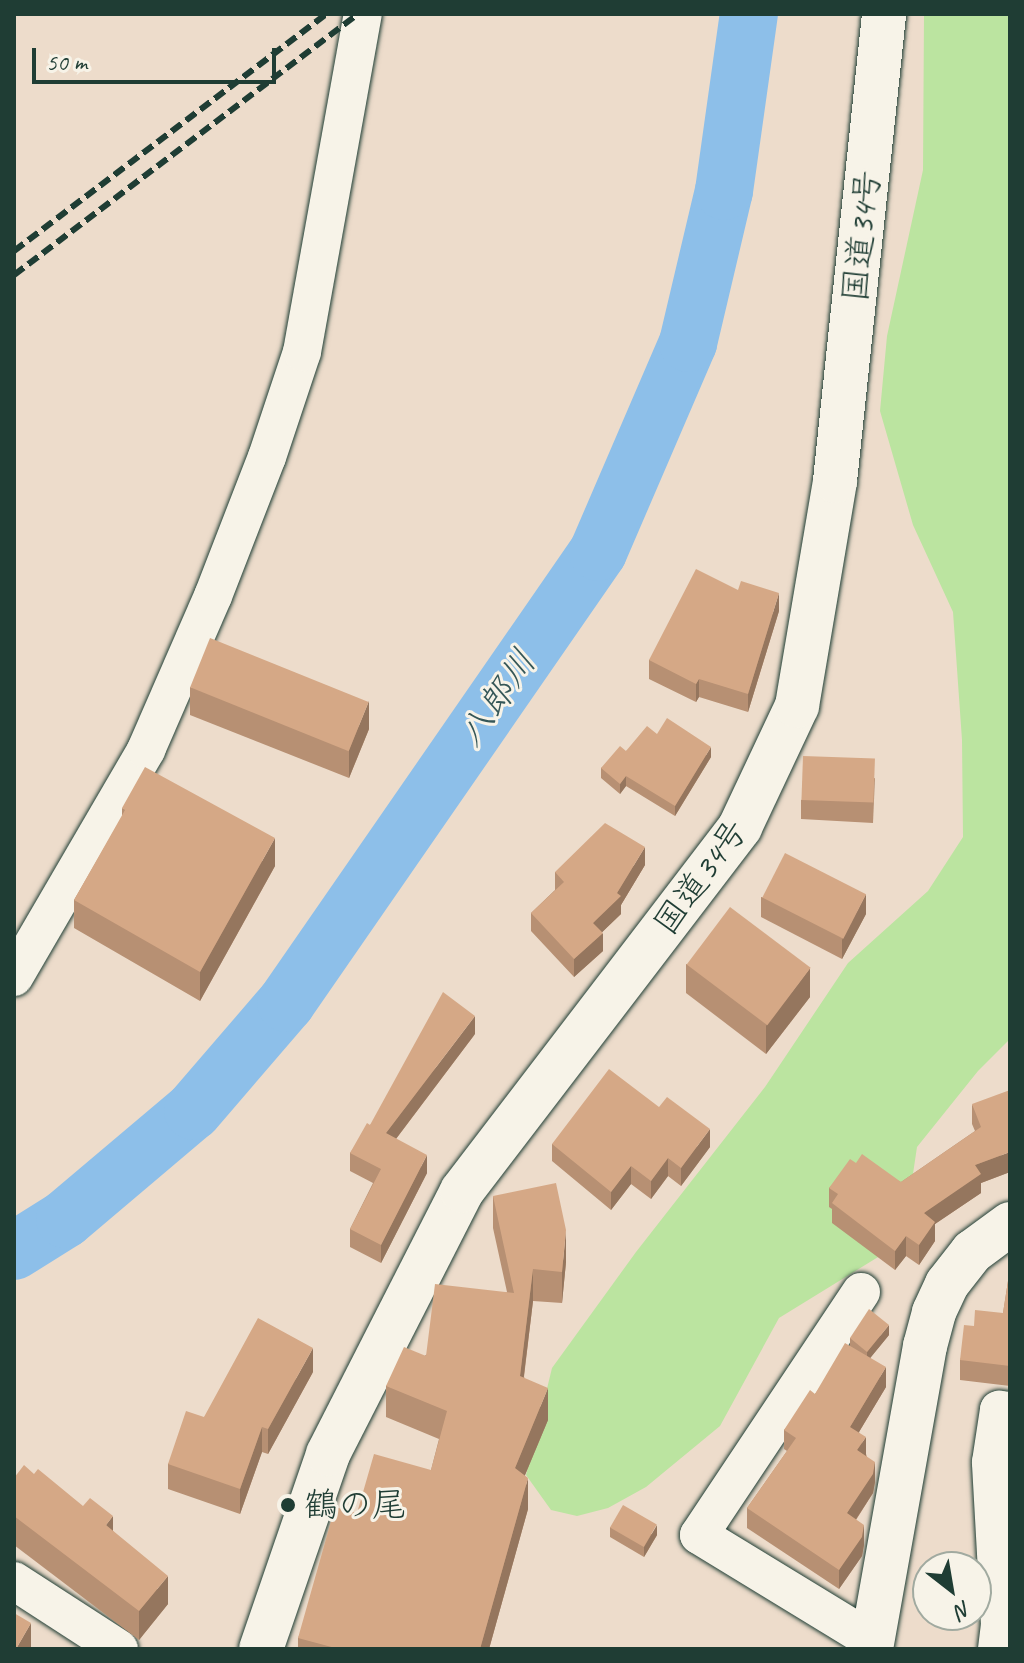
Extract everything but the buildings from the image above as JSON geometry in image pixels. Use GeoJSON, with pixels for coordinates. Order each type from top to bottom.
{"type":"FeatureCollection","features":[{"type":"Feature","properties":{"kind":"main road","name":"国道34号"},"geometry":{"type":"LineString","coordinates":[[261,1649],[328,1454],[462,1191],[740,827],[797,706],[835,481],[884,14]]}},
{"type":"Feature","properties":{"kind":"main road"},"geometry":{"type":"LineString","coordinates":[[873,1645],[925,1346],[934,1312],[947,1284],[972,1252],[1010,1224]]}},
{"type":"Feature","properties":{"kind":"street"},"geometry":{"type":"LineString","coordinates":[[14,977],[146,750],[213,596],[267,457],[302,352],[363,14]]}},
{"type":"Feature","properties":{"kind":"street"},"geometry":{"type":"LineString","coordinates":[[861,1292],[699,1535],[873,1645]]}},
{"type":"Feature","properties":{"kind":"street"},"geometry":{"type":"LineString","coordinates":[[997,1649],[1000,1625],[991,1462],[999,1410],[1010,1411]]}},
{"type":"Feature","properties":{"kind":"street"},"geometry":{"type":"LineString","coordinates":[[14,1581],[119,1649]]}},
{"type":"Feature","properties":{"kind":"green space"},"geometry":{"type":"Polygon","coordinates":[[[924,14],[1010,14],[1010,1039],[978,1071],[917,1147],[910,1194],[883,1254],[779,1318],[720,1426],[646,1487],[608,1508],[577,1516],[551,1510],[526,1475],[552,1368],[636,1252],[765,1087],[848,963],[928,891],[963,837],[962,740],[953,612],[913,525],[880,411],[887,336],[923,170],[924,14]]]}},
{"type":"Feature","properties":{"kind":"waterway","name":"八郎川"},"geometry":{"type":"LineString","coordinates":[[14,1251],[65,1219],[193,1111],[286,1003],[598,552],[688,343],[724,191],[749,14]]}},
{"type":"Feature","properties":{"kind":"railway"},"geometry":{"type":"LineString","coordinates":[[14,251],[326,14]]}},
{"type":"Feature","properties":{"kind":"railway"},"geometry":{"type":"LineString","coordinates":[[14,275],[358,14]]}},
{"type":"Feature","properties":{"kind":"place","name":"鶴の尾"},"geometry":{"type":"Point","coordinates":[288,1505]}}]}
